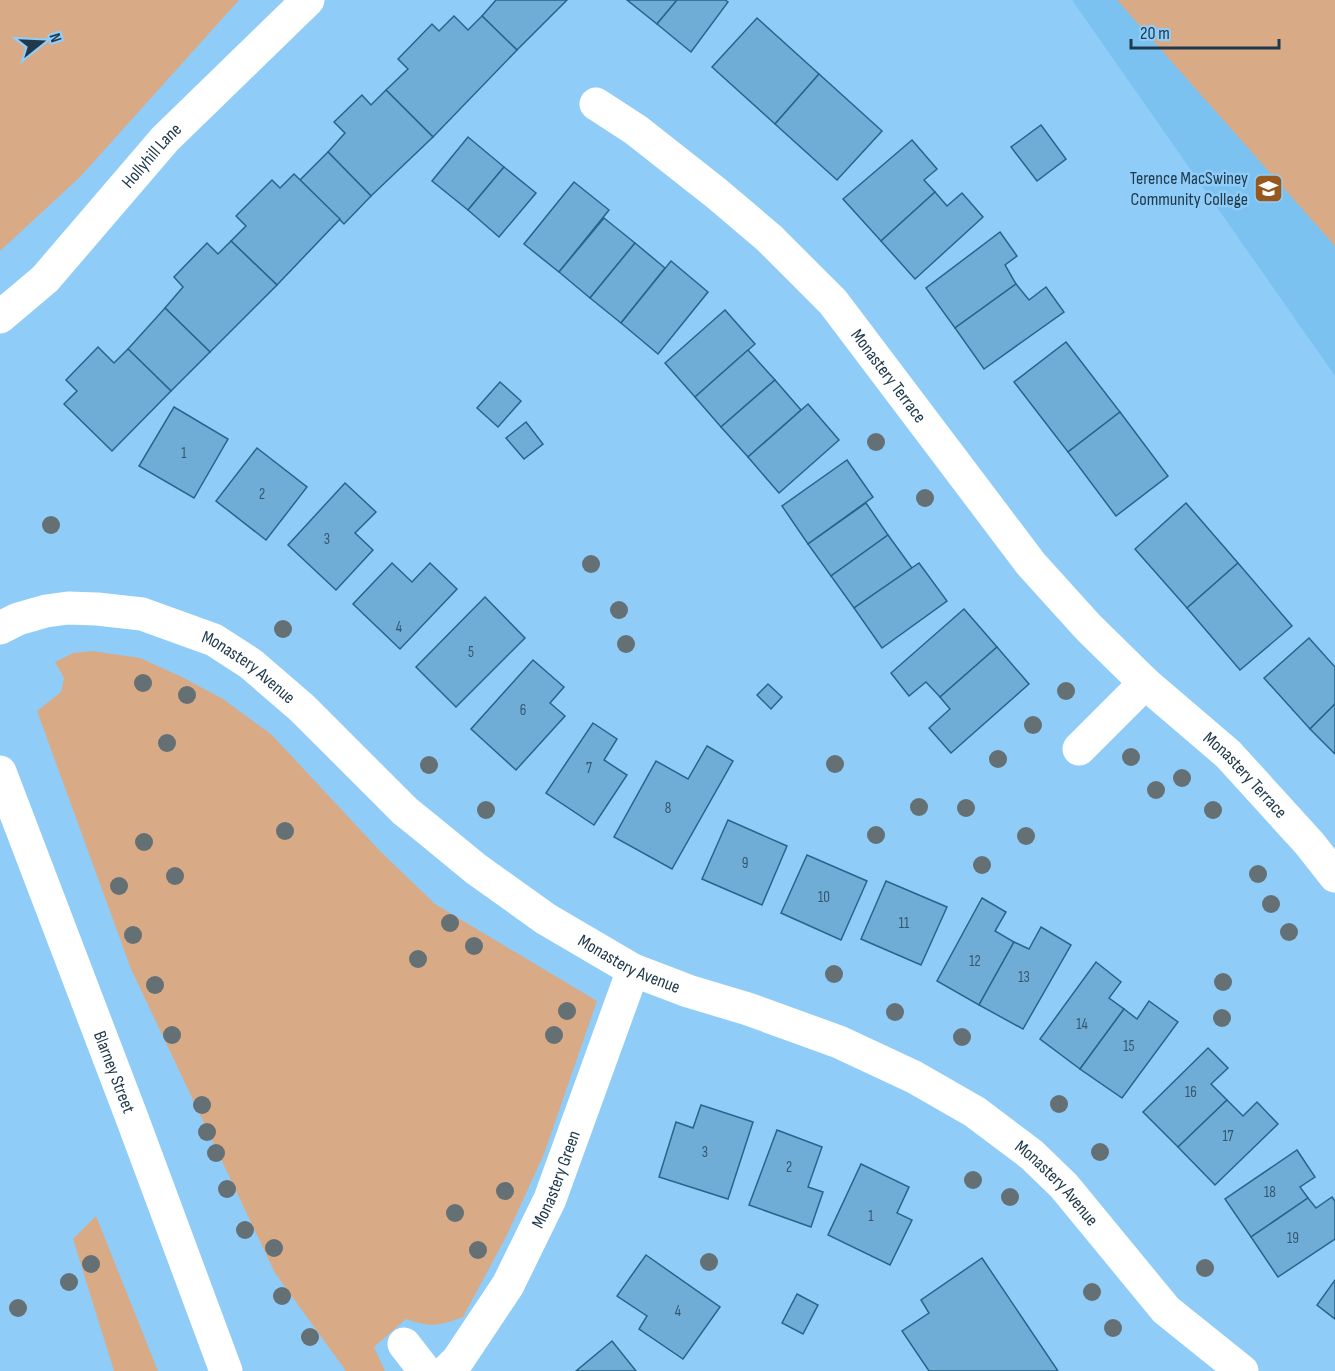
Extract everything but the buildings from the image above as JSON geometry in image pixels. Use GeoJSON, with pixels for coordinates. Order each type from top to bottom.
{"type":"FeatureCollection","features":[{"type":"Feature","properties":{"kind":"street","name":"Hollyhill Lane"},"geometry":{"type":"LineString","coordinates":[[0,317],[45,279],[165,139],[308,0]]}},
{"type":"Feature","properties":{"kind":"street","name":"Monastery Terrace"},"geometry":{"type":"LineString","coordinates":[[597,104],[636,130],[716,193],[769,238],[834,302],[1031,564],[1088,627],[1145,683],[1228,754],[1309,843],[1335,876]]}},
{"type":"Feature","properties":{"kind":"street","name":"Monastery Avenue"},"geometry":{"type":"LineString","coordinates":[[0,628],[18,619],[46,611],[68,608],[97,609],[142,614],[214,640],[251,664],[302,708],[405,811],[476,869],[546,919],[633,970],[839,1042],[962,1102],[1023,1148],[1064,1186],[1166,1310],[1242,1371]]}},
{"type":"Feature","properties":{"kind":"street"},"geometry":{"type":"LineString","coordinates":[[1079,749],[1145,683]]}},
{"type":"Feature","properties":{"kind":"street","name":"Blarney Street"},"geometry":{"type":"LineString","coordinates":[[0,773],[226,1371]]}},
{"type":"Feature","properties":{"kind":"street","name":"Monastery Green"},"geometry":{"type":"LineString","coordinates":[[447,1371],[458,1360],[508,1285],[550,1199],[633,970]]}},
{"type":"Feature","properties":{"kind":"street"},"geometry":{"type":"LineString","coordinates":[[404,1344],[425,1371]]}},
{"type":"Feature","properties":{"kind":"shaded area"},"geometry":{"type":"Polygon","coordinates":[[[0,0],[239,0],[80,177],[0,251],[0,0]]]}},
{"type":"Feature","properties":{"kind":"shaded area","name":"Terence MacSwiney Community College"},"geometry":{"type":"Polygon","coordinates":[[[1072,0],[1335,0],[1335,376],[1072,0]]]}},
{"type":"Feature","properties":{"kind":"shaded area"},"geometry":{"type":"Polygon","coordinates":[[[1117,0],[1335,0],[1335,246],[1117,0]]]}},
{"type":"Feature","properties":{"kind":"shaded area"},"geometry":{"type":"Polygon","coordinates":[[[92,651],[140,658],[223,699],[272,735],[381,852],[435,904],[597,1001],[544,1154],[507,1235],[463,1317],[435,1325],[406,1319],[374,1347],[385,1371],[346,1371],[275,1273],[131,969],[37,711],[61,692],[64,678],[55,662],[73,653],[92,651]]]}},
{"type":"Feature","properties":{"kind":"shaded area"},"geometry":{"type":"Polygon","coordinates":[[[96,1216],[158,1371],[114,1371],[73,1239],[96,1216]]]}},
{"type":"Feature","properties":{"kind":"place","name":"Terence MacSwiney Community College"},"geometry":{"type":"Point","coordinates":[1269,188]}}]}
